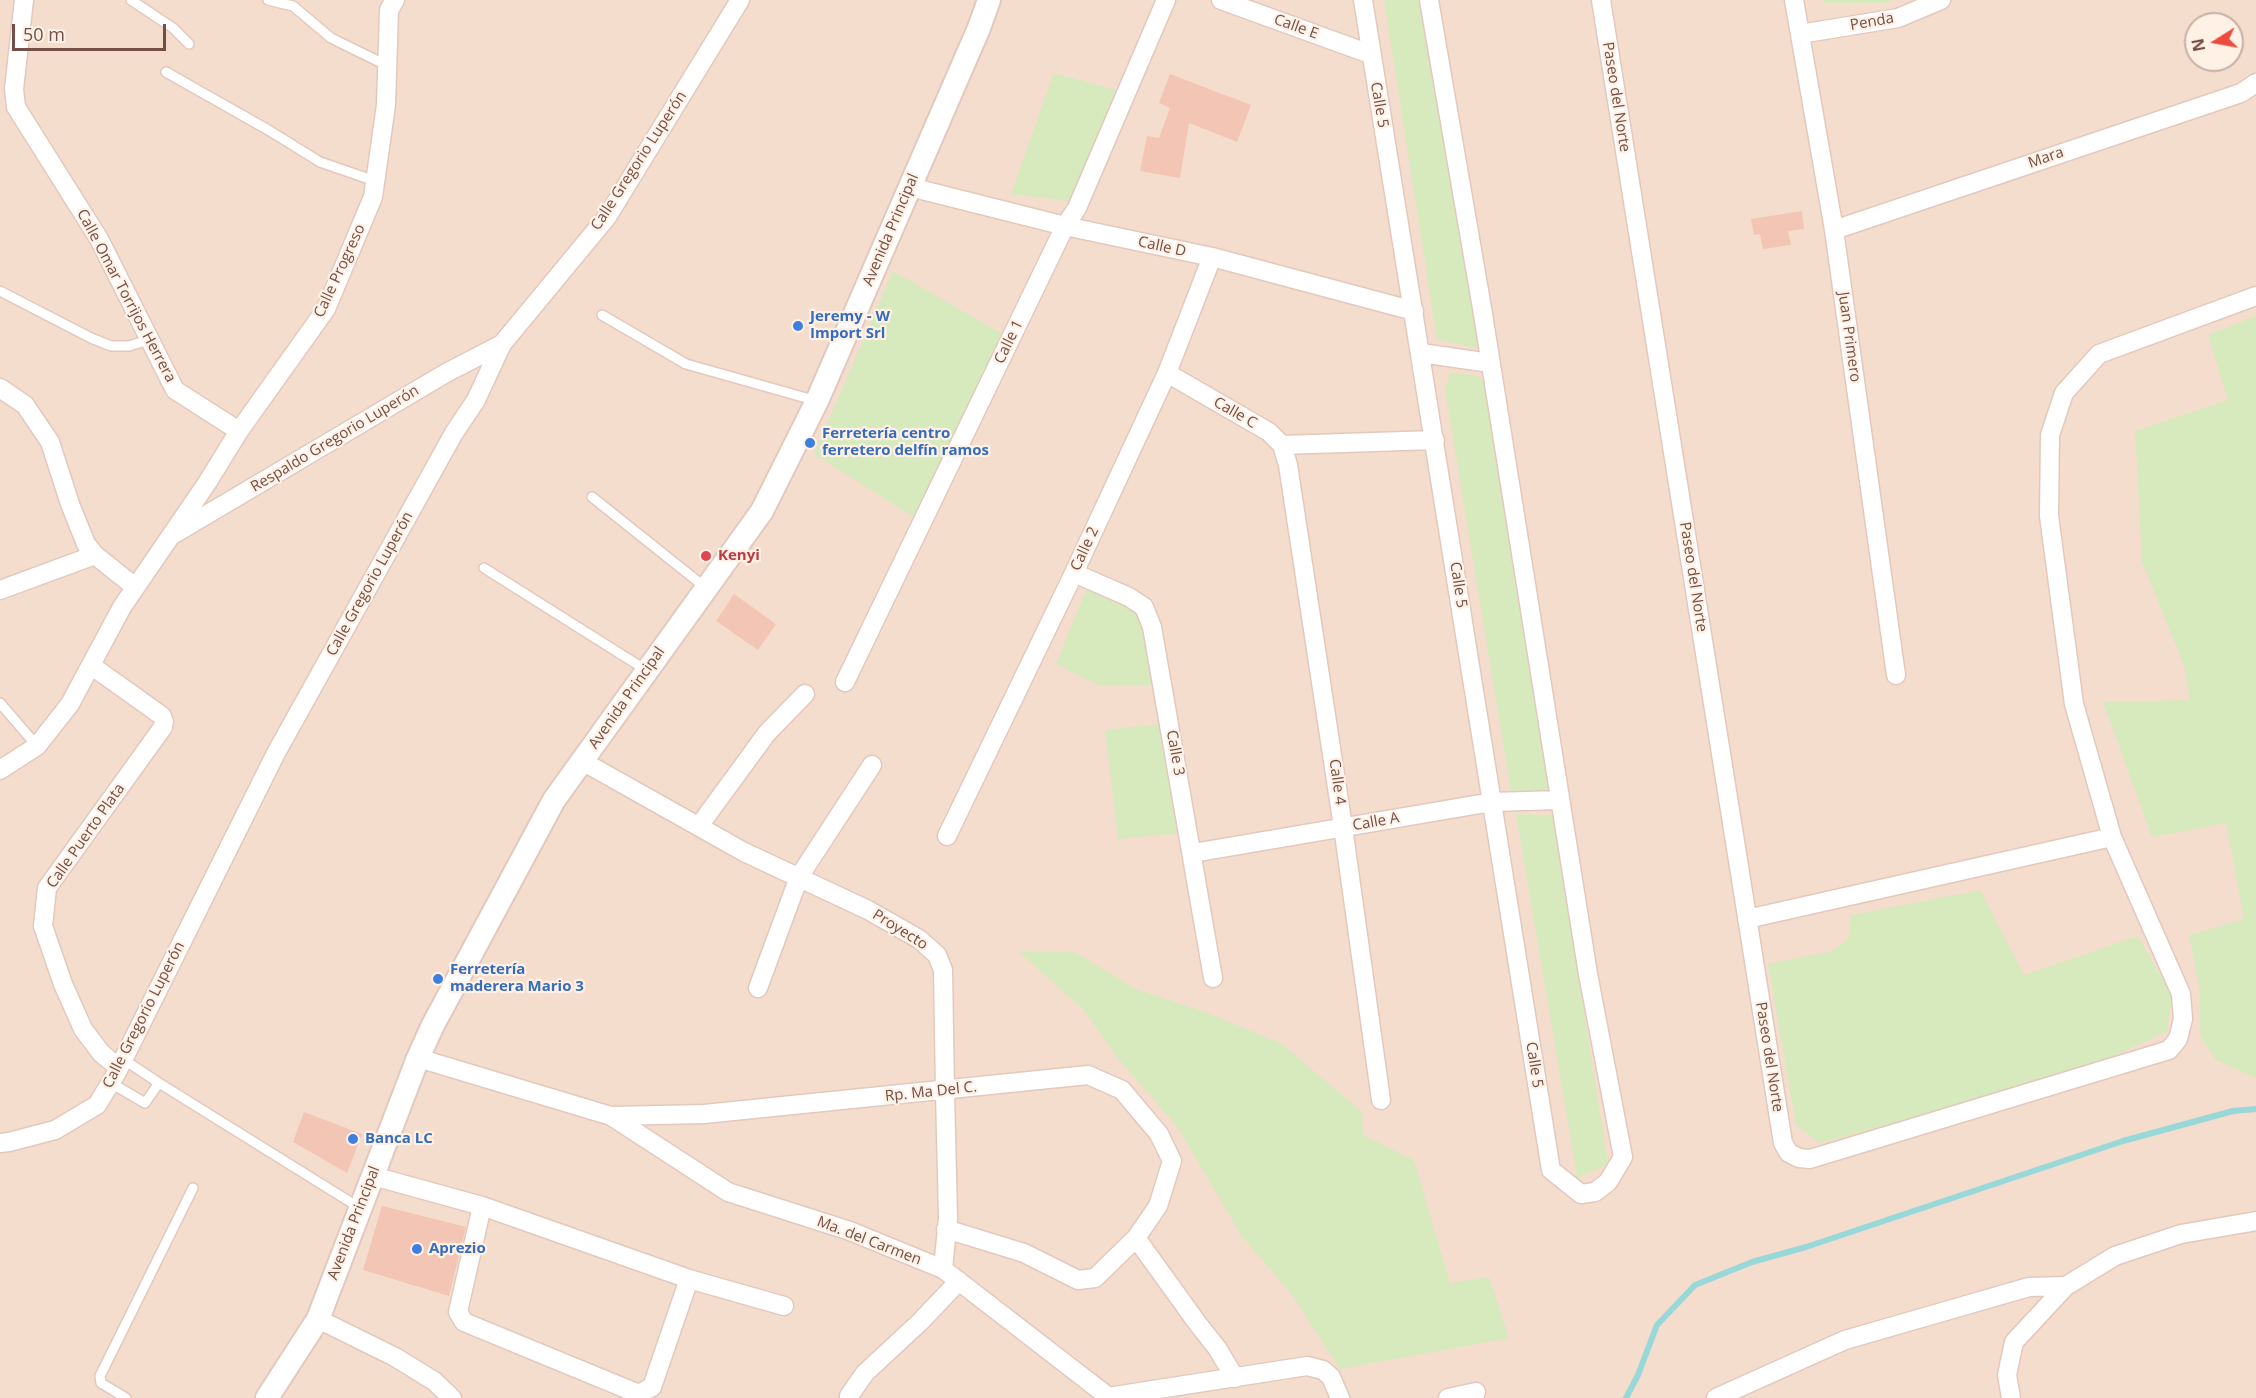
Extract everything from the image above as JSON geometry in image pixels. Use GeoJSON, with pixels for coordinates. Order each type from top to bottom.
{"type":"FeatureCollection","features":[{"type":"Feature","properties":{"kind":"street","name":"Calle Omar Torrijos Herrera"},"geometry":{"type":"LineString","coordinates":[[24,0],[7,88],[16,107],[99,239],[175,390],[239,431]]}},
{"type":"Feature","properties":{"kind":"street","name":"Calle Progreso"},"geometry":{"type":"LineString","coordinates":[[0,770],[37,746],[70,704],[122,607],[239,431],[326,309],[373,196],[386,105],[389,10],[395,0]]}},
{"type":"Feature","properties":{"kind":"street","name":"Calle Gregorio Luperón"},"geometry":{"type":"LineString","coordinates":[[0,1143],[55,1130],[97,1105],[118,1070],[276,753],[454,433],[476,400],[502,344],[607,216],[740,0]]}},
{"type":"Feature","properties":{"kind":"street","name":"Avenida Principal"},"geometry":{"type":"LineString","coordinates":[[267,1398],[318,1319],[418,1058],[433,1025],[554,800],[762,511],[817,401],[979,28],[989,0]]}},
{"type":"Feature","properties":{"kind":"street","name":"Calle 1"},"geometry":{"type":"LineString","coordinates":[[845,682],[1065,226],[1077,208],[1166,0]]}},
{"type":"Feature","properties":{"kind":"street","name":"Calle E"},"geometry":{"type":"LineString","coordinates":[[1221,0],[1370,54]]}},
{"type":"Feature","properties":{"kind":"street","name":"Calle 5"},"geometry":{"type":"LineString","coordinates":[[1363,0],[1551,1170],[1581,1194],[1595,1192],[1608,1182],[1623,1157],[1588,974],[1560,800]]}},
{"type":"Feature","properties":{"kind":"street"},"geometry":{"type":"LineString","coordinates":[[1429,0],[1560,800]]}},
{"type":"Feature","properties":{"kind":"street","name":"Paseo del Norte"},"geometry":{"type":"LineString","coordinates":[[1601,0],[1783,1143],[1789,1153],[1799,1158],[1810,1159],[2169,1050],[2178,1039],[2183,1019],[2181,994],[2112,837]]}},
{"type":"Feature","properties":{"kind":"street","name":"Juan Primero"},"geometry":{"type":"LineString","coordinates":[[1794,0],[1834,230],[1896,675]]}},
{"type":"Feature","properties":{"kind":"street","name":"Penda"},"geometry":{"type":"LineString","coordinates":[[1800,34],[1898,18],[1941,0]]}},
{"type":"Feature","properties":{"kind":"street","name":"Mara"},"geometry":{"type":"LineString","coordinates":[[1834,230],[2241,93],[2256,83]]}},
{"type":"Feature","properties":{"kind":"street","name":"Calle D"},"geometry":{"type":"LineString","coordinates":[[910,187],[1065,226],[1212,257],[1414,311]]}},
{"type":"Feature","properties":{"kind":"street","name":"Calle 2"},"geometry":{"type":"LineString","coordinates":[[947,836],[1074,573],[1167,373],[1212,257]]}},
{"type":"Feature","properties":{"kind":"street"},"geometry":{"type":"LineString","coordinates":[[1747,919],[2112,837],[2074,704],[2049,516],[2050,435],[2064,393],[2099,354],[2256,296]]}},
{"type":"Feature","properties":{"kind":"street","name":"Respaldo Gregorio Luperón"},"geometry":{"type":"LineString","coordinates":[[170,537],[446,373],[502,344]]}},
{"type":"Feature","properties":{"kind":"street"},"geometry":{"type":"LineString","coordinates":[[1421,353],[1490,363]]}},
{"type":"Feature","properties":{"kind":"street","name":"Calle C"},"geometry":{"type":"LineString","coordinates":[[1167,373],[1269,432],[1282,445]]}},
{"type":"Feature","properties":{"kind":"street"},"geometry":{"type":"LineString","coordinates":[[0,388],[26,405],[50,442],[86,544],[95,555],[135,587]]}},
{"type":"Feature","properties":{"kind":"street"},"geometry":{"type":"LineString","coordinates":[[1282,445],[1435,440]]}},
{"type":"Feature","properties":{"kind":"street","name":"Calle 4"},"geometry":{"type":"LineString","coordinates":[[1282,445],[1288,465],[1343,827],[1381,1100]]}},
{"type":"Feature","properties":{"kind":"street"},"geometry":{"type":"LineString","coordinates":[[0,590],[95,555]]}},
{"type":"Feature","properties":{"kind":"street","name":"Calle 3"},"geometry":{"type":"LineString","coordinates":[[1074,573],[1129,597],[1144,607],[1152,627],[1213,978]]}},
{"type":"Feature","properties":{"kind":"street","name":"Calle Puerto Plata"},"geometry":{"type":"LineString","coordinates":[[92,666],[162,716],[164,722],[163,727],[47,888],[44,926],[63,984],[83,1029],[101,1053],[118,1070]]}},
{"type":"Feature","properties":{"kind":"street"},"geometry":{"type":"LineString","coordinates":[[699,826],[767,733],[805,694]]}},
{"type":"Feature","properties":{"kind":"street","name":"Proyecto"},"geometry":{"type":"LineString","coordinates":[[582,761],[744,852],[868,910],[920,939],[937,955],[943,970],[946,1229],[943,1269]]}},
{"type":"Feature","properties":{"kind":"street"},"geometry":{"type":"LineString","coordinates":[[758,988],[799,877],[872,765]]}},
{"type":"Feature","properties":{"kind":"street","name":"Calle A"},"geometry":{"type":"LineString","coordinates":[[1193,853],[1492,802],[1560,800]]}},
{"type":"Feature","properties":{"kind":"street"},"geometry":{"type":"LineString","coordinates":[[418,1058],[611,1116]]}},
{"type":"Feature","properties":{"kind":"street","name":"Rp. Ma Del C."},"geometry":{"type":"LineString","coordinates":[[611,1116],[704,1114],[1088,1075],[1122,1090],[1159,1134],[1172,1161],[1158,1206],[1136,1238]]}},
{"type":"Feature","properties":{"kind":"street","name":"Ma. del Carmen"},"geometry":{"type":"LineString","coordinates":[[611,1116],[728,1192],[850,1232],[943,1269],[1109,1397]]}},
{"type":"Feature","properties":{"kind":"street"},"geometry":{"type":"LineString","coordinates":[[373,1176],[482,1206],[689,1279],[784,1306]]}},
{"type":"Feature","properties":{"kind":"street"},"geometry":{"type":"LineString","coordinates":[[482,1206],[458,1312],[464,1322],[639,1394],[652,1388],[689,1279]]}},
{"type":"Feature","properties":{"kind":"street"},"geometry":{"type":"LineString","coordinates":[[2011,1398],[2007,1375],[2014,1342],[2066,1286],[2115,1256],[2181,1234],[2256,1221]]}},
{"type":"Feature","properties":{"kind":"street"},"geometry":{"type":"LineString","coordinates":[[946,1229],[1024,1254],[1078,1280],[1095,1278],[1136,1238],[1217,1348],[1235,1378]]}},
{"type":"Feature","properties":{"kind":"street"},"geometry":{"type":"LineString","coordinates":[[849,1396],[865,1373],[920,1322],[959,1281]]}},
{"type":"Feature","properties":{"kind":"street"},"geometry":{"type":"LineString","coordinates":[[1716,1398],[1845,1340],[2029,1287],[2066,1286]]}},
{"type":"Feature","properties":{"kind":"street"},"geometry":{"type":"LineString","coordinates":[[318,1319],[395,1357],[434,1381],[452,1398]]}},
{"type":"Feature","properties":{"kind":"street"},"geometry":{"type":"LineString","coordinates":[[1109,1397],[1307,1366],[1323,1370],[1331,1377],[1340,1398]]}},
{"type":"Feature","properties":{"kind":"street"},"geometry":{"type":"LineString","coordinates":[[1448,1398],[1476,1392]]}},
{"type":"Feature","properties":{"kind":"lane"},"geometry":{"type":"LineString","coordinates":[[131,0],[173,28],[189,44]]}},
{"type":"Feature","properties":{"kind":"lane"},"geometry":{"type":"LineString","coordinates":[[269,0],[293,6],[331,38],[388,66]]}},
{"type":"Feature","properties":{"kind":"lane"},"geometry":{"type":"LineString","coordinates":[[166,72],[270,130],[321,162],[375,180]]}},
{"type":"Feature","properties":{"kind":"lane"},"geometry":{"type":"LineString","coordinates":[[0,291],[111,346],[129,346],[148,340]]}},
{"type":"Feature","properties":{"kind":"lane"},"geometry":{"type":"LineString","coordinates":[[602,315],[686,364],[817,401]]}},
{"type":"Feature","properties":{"kind":"lane"},"geometry":{"type":"LineString","coordinates":[[592,497],[706,588]]}},
{"type":"Feature","properties":{"kind":"lane"},"geometry":{"type":"LineString","coordinates":[[484,568],[646,670]]}},
{"type":"Feature","properties":{"kind":"lane"},"geometry":{"type":"LineString","coordinates":[[0,703],[37,746]]}},
{"type":"Feature","properties":{"kind":"lane"},"geometry":{"type":"LineString","coordinates":[[118,1070],[145,1103],[159,1083]]}},
{"type":"Feature","properties":{"kind":"lane"},"geometry":{"type":"LineString","coordinates":[[118,1070],[159,1083],[360,1208]]}},
{"type":"Feature","properties":{"kind":"lane"},"geometry":{"type":"LineString","coordinates":[[126,1398],[101,1383],[100,1376],[193,1188]]}},
{"type":"Feature","properties":{"kind":"shaded area"},"geometry":{"type":"Polygon","coordinates":[[[0,0],[2256,0],[2256,1398],[0,1398],[0,0]]]}},
{"type":"Feature","properties":{"kind":"green space"},"geometry":{"type":"Polygon","coordinates":[[[1384,0],[1424,0],[1480,349],[1437,339],[1384,0]]]}},
{"type":"Feature","properties":{"kind":"green space"},"geometry":{"type":"Polygon","coordinates":[[[1823,0],[1892,0],[1886,3],[1824,3],[1823,0]]]}},
{"type":"Feature","properties":{"kind":"green space"},"geometry":{"type":"Polygon","coordinates":[[[1054,73],[1116,90],[1070,201],[1011,194],[1054,73]]]}},
{"type":"Feature","properties":{"kind":"green space"},"geometry":{"type":"Polygon","coordinates":[[[893,271],[1004,335],[917,519],[814,454],[893,271]]]}},
{"type":"Feature","properties":{"kind":"green space"},"geometry":{"type":"Polygon","coordinates":[[[2256,316],[2256,1078],[2216,1060],[2200,1035],[2200,991],[2189,935],[2244,919],[2226,823],[2152,837],[2103,702],[2190,700],[2184,665],[2142,562],[2135,431],[2228,400],[2208,335],[2256,316]]]}},
{"type":"Feature","properties":{"kind":"green space"},"geometry":{"type":"Polygon","coordinates":[[[1450,373],[1476,375],[1485,383],[1558,789],[1511,792],[1445,389],[1450,373]]]}},
{"type":"Feature","properties":{"kind":"green space"},"geometry":{"type":"Polygon","coordinates":[[[1088,586],[1144,609],[1159,685],[1100,686],[1056,664],[1088,586]]]}},
{"type":"Feature","properties":{"kind":"green space"},"geometry":{"type":"Polygon","coordinates":[[[1169,723],[1184,833],[1118,839],[1105,730],[1169,723]]]}},
{"type":"Feature","properties":{"kind":"green space"},"geometry":{"type":"Polygon","coordinates":[[[1516,814],[1553,815],[1608,1164],[1566,1183],[1577,1176],[1516,814]]]}},
{"type":"Feature","properties":{"kind":"green space"},"geometry":{"type":"Polygon","coordinates":[[[1980,890],[2024,975],[2138,936],[2172,996],[2167,1032],[2066,1077],[1820,1143],[1796,1125],[1768,964],[1833,951],[1849,937],[1851,915],[1980,890]]]}},
{"type":"Feature","properties":{"kind":"green space"},"geometry":{"type":"Polygon","coordinates":[[[1019,952],[1075,952],[1134,988],[1215,1016],[1282,1044],[1362,1112],[1363,1135],[1414,1160],[1450,1283],[1489,1277],[1509,1338],[1340,1369],[1293,1296],[1241,1235],[1177,1126],[1116,1056],[1084,1010],[1019,952]]]}},
{"type":"Feature","properties":{"kind":"building"},"geometry":{"type":"Polygon","coordinates":[[[1170,74],[1251,105],[1237,142],[1189,123],[1180,178],[1140,171],[1147,136],[1159,138],[1170,108],[1159,103],[1170,74]]]}},
{"type":"Feature","properties":{"kind":"building"},"geometry":{"type":"Polygon","coordinates":[[[1802,211],[1804,229],[1788,231],[1791,245],[1763,249],[1760,234],[1754,235],[1751,219],[1802,211]]]}},
{"type":"Feature","properties":{"kind":"building"},"geometry":{"type":"Polygon","coordinates":[[[734,594],[776,624],[758,650],[716,621],[734,594]]]}},
{"type":"Feature","properties":{"kind":"building"},"geometry":{"type":"Polygon","coordinates":[[[304,1112],[362,1134],[347,1173],[293,1142],[304,1112]]]}},
{"type":"Feature","properties":{"kind":"building","name":"Aprezio"},"geometry":{"type":"Polygon","coordinates":[[[382,1206],[466,1227],[449,1296],[363,1270],[382,1206]]]}},
{"type":"Feature","properties":{"kind":"waterway"},"geometry":{"type":"LineString","coordinates":[[1626,1398],[1638,1375],[1657,1325],[1695,1285],[1752,1262],[1806,1247],[2123,1141],[2233,1111],[2256,1109]]}},
{"type":"Feature","properties":{"kind":"place","name":"Jeremy - W Import Srl"},"geometry":{"type":"Point","coordinates":[798,326]}},
{"type":"Feature","properties":{"kind":"place","name":"Ferretería centro ferretero delfín ramos"},"geometry":{"type":"Point","coordinates":[810,443]}},
{"type":"Feature","properties":{"kind":"place","name":"Kenyi"},"geometry":{"type":"Point","coordinates":[706,556]}},
{"type":"Feature","properties":{"kind":"place","name":"Ferretería maderera Mario 3"},"geometry":{"type":"Point","coordinates":[438,979]}},
{"type":"Feature","properties":{"kind":"place","name":"Banca LC"},"geometry":{"type":"Point","coordinates":[353,1139]}},
{"type":"Feature","properties":{"kind":"place","name":"Aprezio"},"geometry":{"type":"Point","coordinates":[417,1249]}}]}
